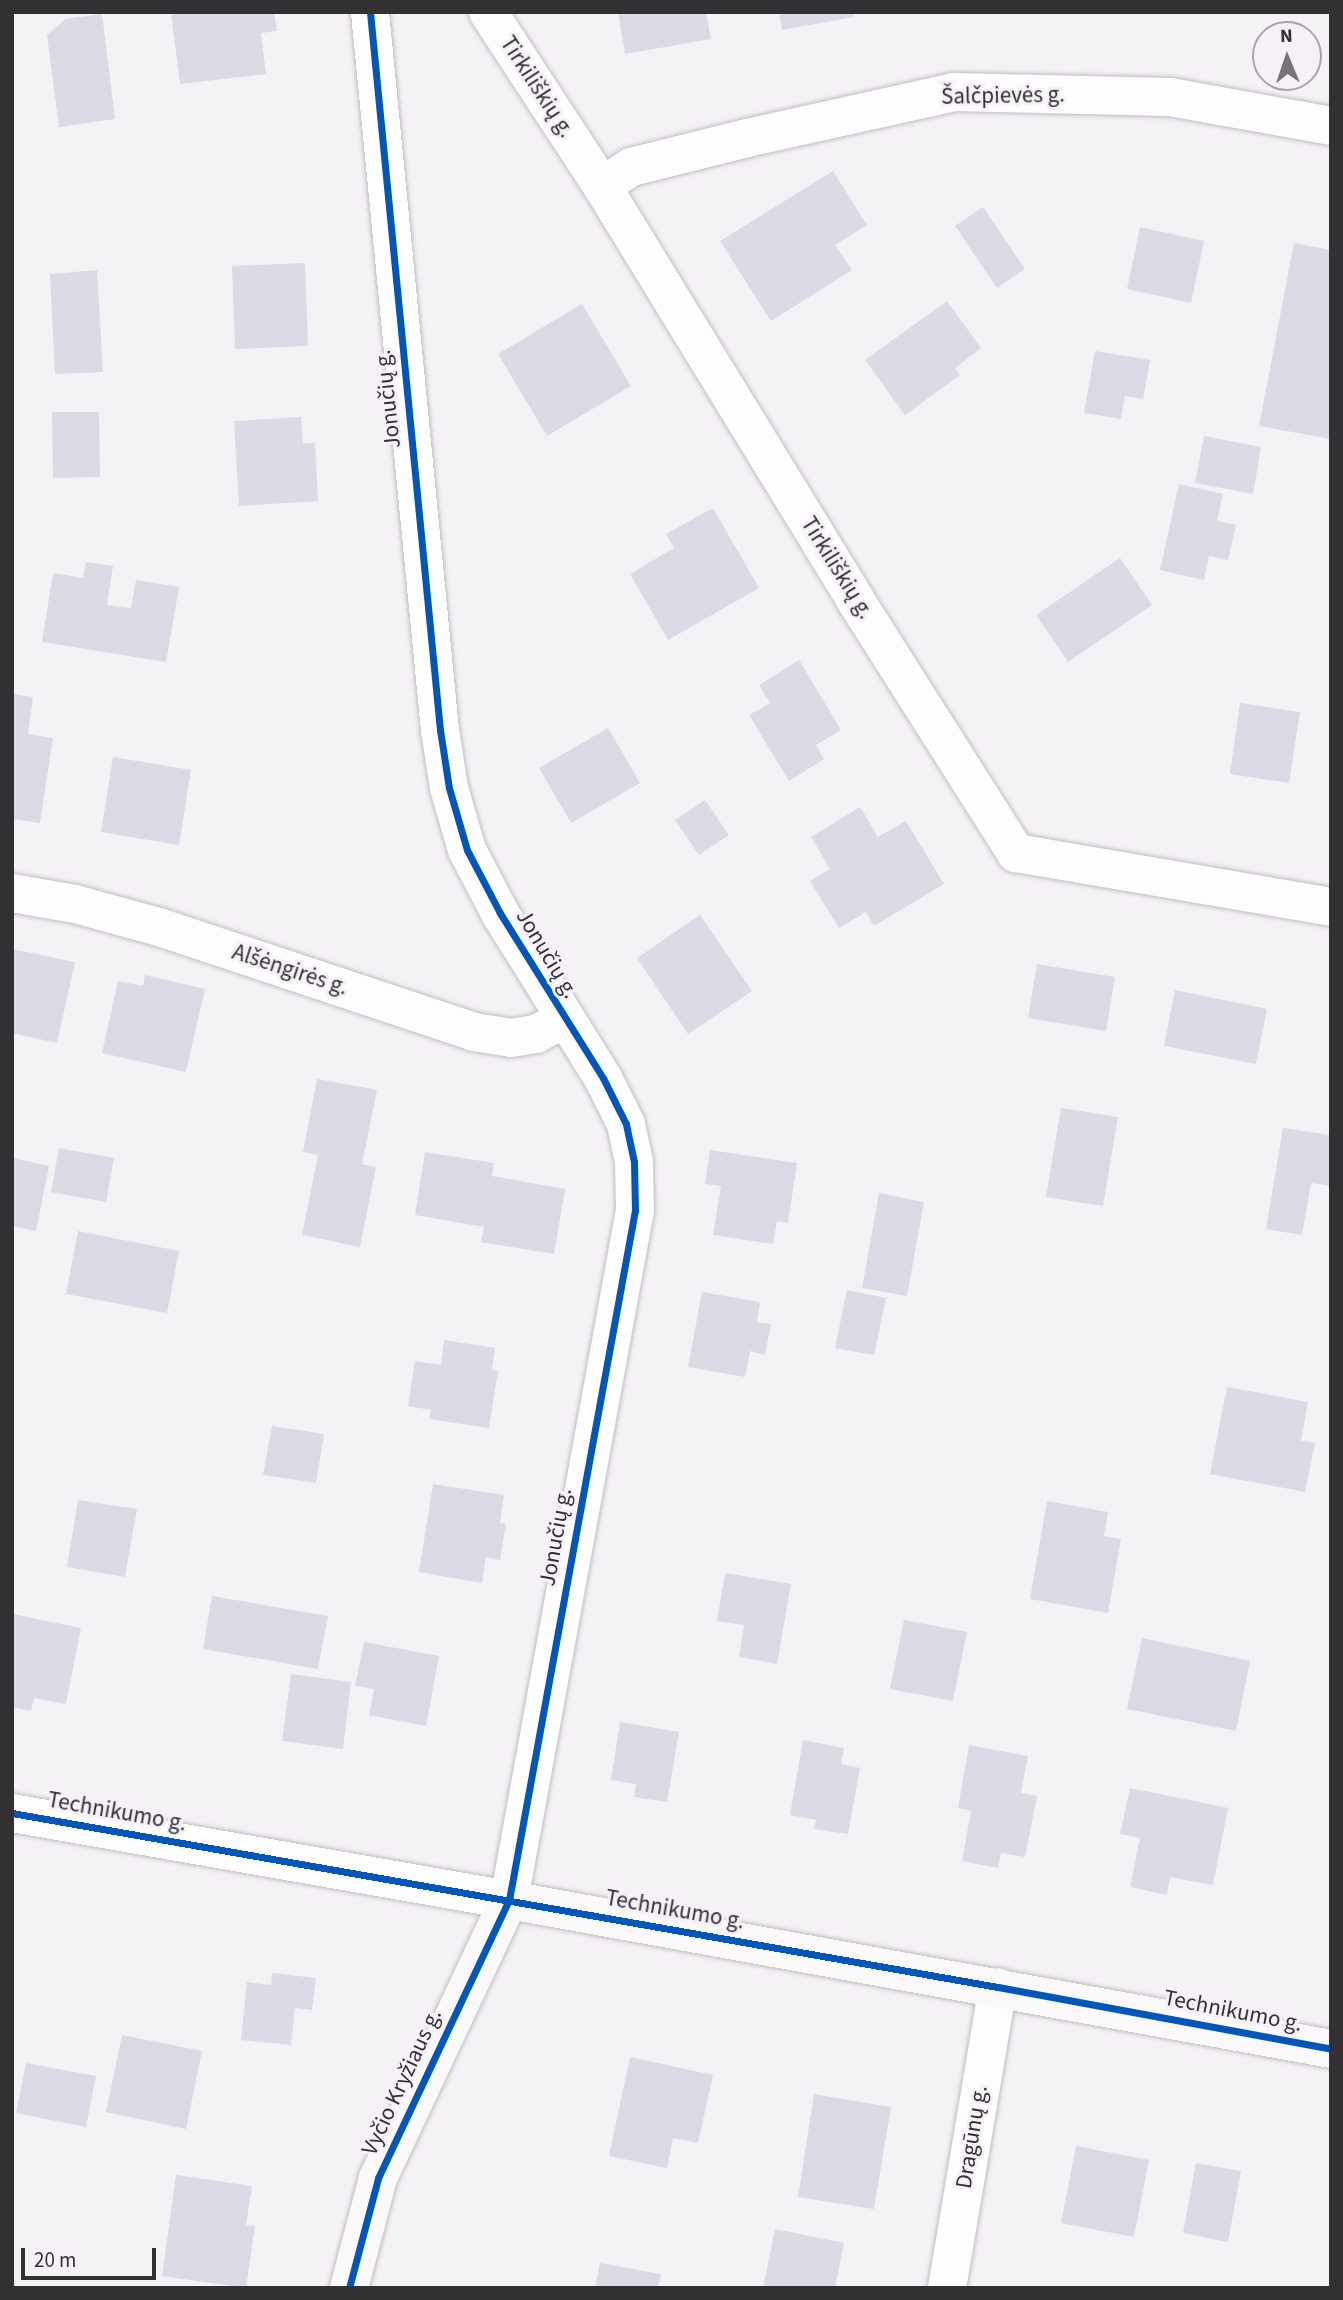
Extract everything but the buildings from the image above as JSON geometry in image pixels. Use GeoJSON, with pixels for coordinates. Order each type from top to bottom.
{"type":"FeatureCollection","features":[{"type":"Feature","properties":{"kind":"street","name":"Jonučių g."},"geometry":{"type":"LineString","coordinates":[[370,12],[440,730],[449,788],[467,850],[564,1019],[603,1078],[625,1124],[634,1162],[635,1210],[509,1900]]}},
{"type":"Feature","properties":{"kind":"street","name":"Tirkiliškių g."},"geometry":{"type":"LineString","coordinates":[[488,12],[602,186],[856,601],[1016,853],[1331,907]]}},
{"type":"Feature","properties":{"kind":"street","name":"Šalčpievės g."},"geometry":{"type":"LineString","coordinates":[[602,186],[631,167],[954,92],[1170,97],[1331,125]]}},
{"type":"Feature","properties":{"kind":"street","name":"Alšėngirės g."},"geometry":{"type":"LineString","coordinates":[[12,893],[75,904],[159,927],[474,1032],[511,1038],[536,1034],[564,1019]]}},
{"type":"Feature","properties":{"kind":"street","name":"Technikumo g."},"geometry":{"type":"LineString","coordinates":[[12,1813],[998,1987],[1331,2049]]}},
{"type":"Feature","properties":{"kind":"street","name":"Vyčio Kryžiaus g."},"geometry":{"type":"LineString","coordinates":[[349,2288],[378,2178],[509,1900]]}},
{"type":"Feature","properties":{"kind":"street","name":"Dragūnų g."},"geometry":{"type":"LineString","coordinates":[[947,2288],[998,1987]]}},
{"type":"Feature","properties":{"kind":"cycle path"},"geometry":{"type":"LineString","coordinates":[[349,2288],[378,2178],[509,1900],[635,1210],[634,1162],[626,1124],[603,1078],[500,913],[467,850],[449,788],[440,730],[370,12]]}},
{"type":"Feature","properties":{"kind":"cycle path"},"geometry":{"type":"LineString","coordinates":[[12,1813],[998,1987],[1331,2049]]}}]}
